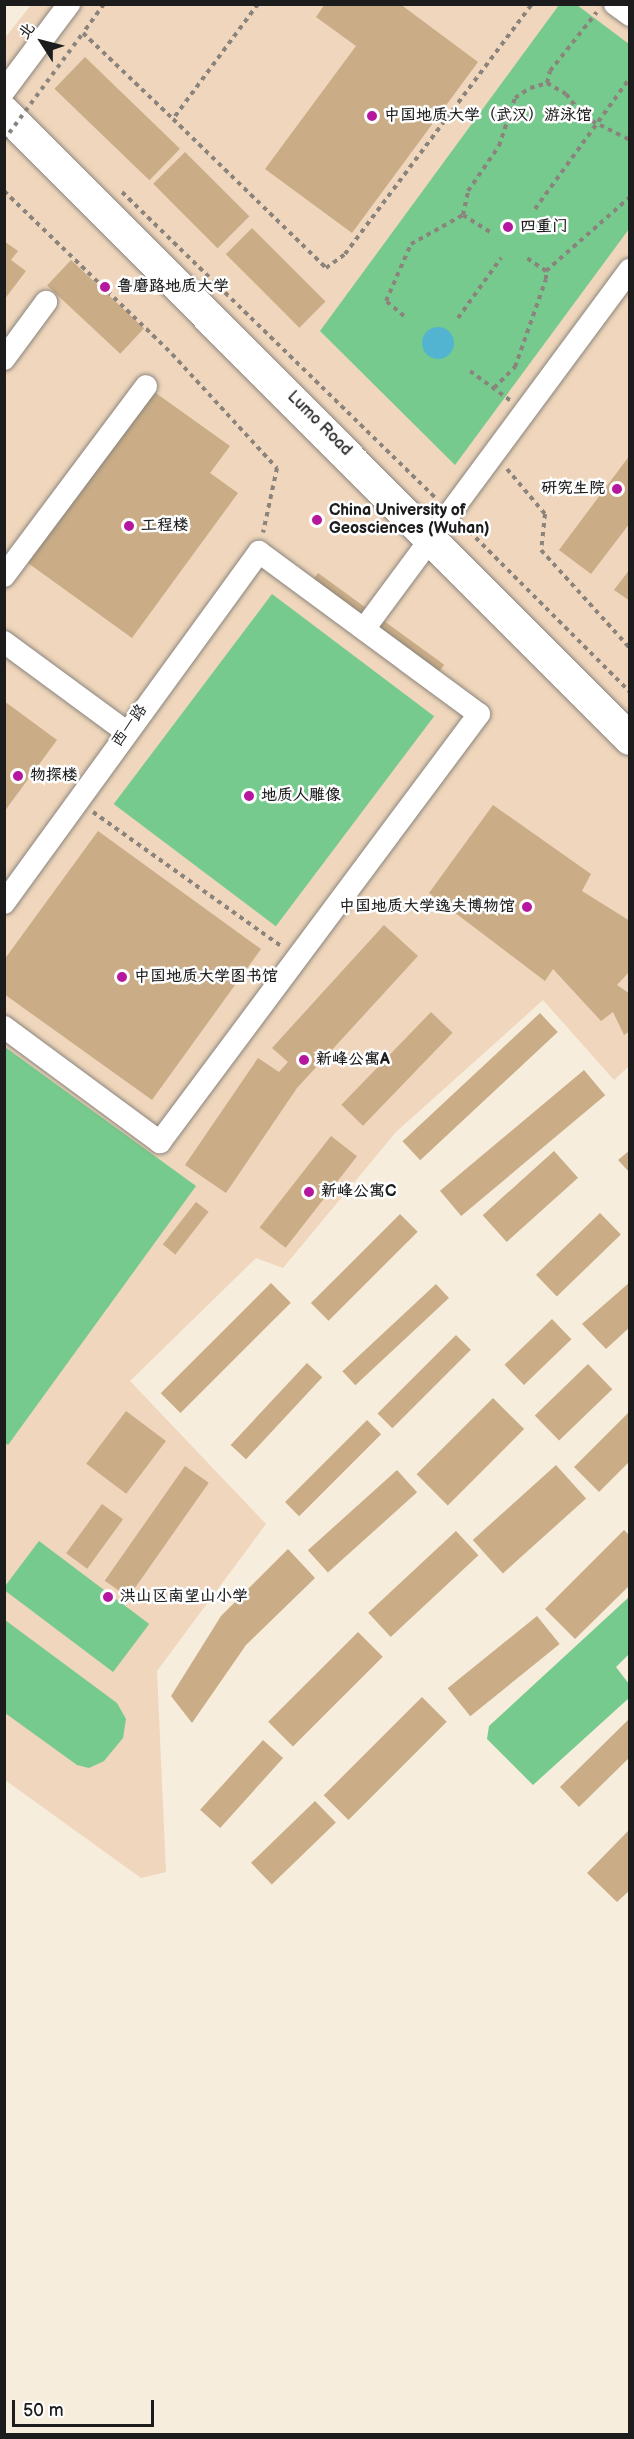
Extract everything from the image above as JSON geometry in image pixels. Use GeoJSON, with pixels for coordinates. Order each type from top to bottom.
{"type":"FeatureCollection","features":[{"type":"Feature","properties":{"kind":"main road","name":"Lumo Road"},"geometry":{"type":"LineString","coordinates":[[6,93],[630,710]]}},
{"type":"Feature","properties":{"kind":"main road","name":"Lumo Road"},"geometry":{"type":"LineString","coordinates":[[442,525],[630,739]]}},
{"type":"Feature","properties":{"kind":"street"},"geometry":{"type":"LineString","coordinates":[[6,93],[69,4]]}},
{"type":"Feature","properties":{"kind":"street"},"geometry":{"type":"LineString","coordinates":[[615,4],[630,15]]}},
{"type":"Feature","properties":{"kind":"street"},"geometry":{"type":"LineString","coordinates":[[364,629],[630,270]]}},
{"type":"Feature","properties":{"kind":"street"},"geometry":{"type":"LineString","coordinates":[[4,359],[46,302]]}},
{"type":"Feature","properties":{"kind":"street"},"geometry":{"type":"LineString","coordinates":[[4,576],[146,386]]}},
{"type":"Feature","properties":{"kind":"street"},"geometry":{"type":"LineString","coordinates":[[4,1027],[160,1142],[479,714],[259,552]]}},
{"type":"Feature","properties":{"kind":"street","name":"西一路"},"geometry":{"type":"LineString","coordinates":[[4,903],[125,731],[259,552]]}},
{"type":"Feature","properties":{"kind":"street"},"geometry":{"type":"LineString","coordinates":[[4,642],[125,731]]}},
{"type":"Feature","properties":{"kind":"path"},"geometry":{"type":"LineString","coordinates":[[4,140],[104,4]]}},
{"type":"Feature","properties":{"kind":"path"},"geometry":{"type":"LineString","coordinates":[[173,119],[258,4]]}},
{"type":"Feature","properties":{"kind":"path"},"geometry":{"type":"LineString","coordinates":[[83,33],[326,268],[345,254],[532,4]]}},
{"type":"Feature","properties":{"kind":"path"},"geometry":{"type":"LineString","coordinates":[[547,83],[550,70],[603,4]]}},
{"type":"Feature","properties":{"kind":"path"},"geometry":{"type":"LineString","coordinates":[[535,209],[630,78]]}},
{"type":"Feature","properties":{"kind":"path"},"geometry":{"type":"LineString","coordinates":[[547,83],[596,124],[630,140]]}},
{"type":"Feature","properties":{"kind":"path"},"geometry":{"type":"LineString","coordinates":[[464,215],[468,191],[499,146],[515,98],[547,83]]}},
{"type":"Feature","properties":{"kind":"path"},"geometry":{"type":"LineString","coordinates":[[6,93],[36,108]]}},
{"type":"Feature","properties":{"kind":"path"},"geometry":{"type":"LineString","coordinates":[[113,183],[442,525],[630,692]]}},
{"type":"Feature","properties":{"kind":"path"},"geometry":{"type":"LineString","coordinates":[[4,192],[172,354],[277,468],[259,552]]}},
{"type":"Feature","properties":{"kind":"path"},"geometry":{"type":"LineString","coordinates":[[494,388],[515,367],[536,318],[546,271],[630,197]]}},
{"type":"Feature","properties":{"kind":"path"},"geometry":{"type":"LineString","coordinates":[[464,215],[490,232]]}},
{"type":"Feature","properties":{"kind":"path"},"geometry":{"type":"LineString","coordinates":[[404,316],[386,301],[400,258],[411,244],[464,215]]}},
{"type":"Feature","properties":{"kind":"path"},"geometry":{"type":"LineString","coordinates":[[458,318],[501,258]]}},
{"type":"Feature","properties":{"kind":"path"},"geometry":{"type":"LineString","coordinates":[[527,258],[546,271]]}},
{"type":"Feature","properties":{"kind":"path"},"geometry":{"type":"LineString","coordinates":[[470,371],[526,411]]}},
{"type":"Feature","properties":{"kind":"path"},"geometry":{"type":"LineString","coordinates":[[492,458],[516,477],[545,514],[541,550],[576,596],[630,648]]}},
{"type":"Feature","properties":{"kind":"path"},"geometry":{"type":"LineString","coordinates":[[77,801],[297,958]]}},
{"type":"Feature","properties":{"kind":"shaded area","name":"China University of Geosciences (Wuhan)"},"geometry":{"type":"Polygon","coordinates":[[[31,5],[629,5],[629,1066],[614,1080],[543,1000],[396,1132],[283,1268],[256,1258],[130,1381],[266,1524],[157,1671],[166,1872],[141,1878],[5,1780],[4,39],[31,5]]]}},
{"type":"Feature","properties":{"kind":"green space"},"geometry":{"type":"Polygon","coordinates":[[[559,5],[577,5],[629,44],[629,229],[455,465],[320,331],[559,5]]]}},
{"type":"Feature","properties":{"kind":"green space"},"geometry":{"type":"Polygon","coordinates":[[[272,594],[434,716],[276,926],[114,804],[272,594]]]}},
{"type":"Feature","properties":{"kind":"green space"},"geometry":{"type":"Polygon","coordinates":[[[5,1047],[196,1186],[8,1445],[4,1442],[5,1047]]]}},
{"type":"Feature","properties":{"kind":"green space"},"geometry":{"type":"Polygon","coordinates":[[[39,1541],[149,1624],[113,1672],[4,1590],[39,1541]]]}},
{"type":"Feature","properties":{"kind":"green space"},"geometry":{"type":"Polygon","coordinates":[[[629,1597],[629,1654],[616,1667],[629,1684],[629,1698],[533,1785],[487,1739],[489,1726],[629,1597]]]}},
{"type":"Feature","properties":{"kind":"green space"},"geometry":{"type":"Polygon","coordinates":[[[5,1620],[117,1703],[126,1719],[123,1738],[104,1761],[89,1768],[77,1765],[5,1713],[5,1620]]]}},
{"type":"Feature","properties":{"kind":"water"},"geometry":{"type":"Polygon","coordinates":[[[438,327],[449,332],[454,343],[449,354],[438,359],[427,354],[422,343],[427,332],[438,327]]]}},
{"type":"Feature","properties":{"kind":"building","name":"中国地质大学（武汉）游泳馆"},"geometry":{"type":"Polygon","coordinates":[[[325,4],[400,4],[478,62],[352,233],[265,169],[356,46],[316,17],[325,4]]]}},
{"type":"Feature","properties":{"kind":"building"},"geometry":{"type":"Polygon","coordinates":[[[85,57],[180,149],[149,180],[54,89],[85,57]]]}},
{"type":"Feature","properties":{"kind":"building"},"geometry":{"type":"Polygon","coordinates":[[[185,152],[249,216],[218,248],[153,184],[185,152]]]}},
{"type":"Feature","properties":{"kind":"building"},"geometry":{"type":"Polygon","coordinates":[[[252,228],[326,302],[299,328],[226,254],[252,228]]]}},
{"type":"Feature","properties":{"kind":"building"},"geometry":{"type":"Polygon","coordinates":[[[4,241],[18,251],[11,260],[26,271],[4,300],[4,241]]]}},
{"type":"Feature","properties":{"kind":"building"},"geometry":{"type":"Polygon","coordinates":[[[71,260],[144,328],[120,354],[47,286],[71,260]]]}},
{"type":"Feature","properties":{"kind":"building","name":"工程楼"},"geometry":{"type":"Polygon","coordinates":[[[146,386],[230,446],[210,473],[238,493],[132,638],[21,558],[146,386]]]}},
{"type":"Feature","properties":{"kind":"building","name":"研究生院"},"geometry":{"type":"Polygon","coordinates":[[[630,455],[630,523],[591,574],[559,550],[630,455]]]}},
{"type":"Feature","properties":{"kind":"building"},"geometry":{"type":"Polygon","coordinates":[[[630,569],[630,601],[614,590],[630,569]]]}},
{"type":"Feature","properties":{"kind":"building"},"geometry":{"type":"Polygon","coordinates":[[[318,573],[444,665],[433,680],[307,588],[318,573]]]}},
{"type":"Feature","properties":{"kind":"building","name":"物探楼"},"geometry":{"type":"Polygon","coordinates":[[[4,701],[57,740],[4,812],[4,701]]]}},
{"type":"Feature","properties":{"kind":"building","name":"中国地质大学逸夫博物馆"},"geometry":{"type":"Polygon","coordinates":[[[493,805],[591,874],[582,891],[630,921],[630,971],[617,985],[630,994],[630,1031],[624,1035],[613,1012],[601,1021],[553,969],[545,981],[429,893],[493,805]]]}},
{"type":"Feature","properties":{"kind":"building","name":"中国地质大学图书馆"},"geometry":{"type":"Polygon","coordinates":[[[98,831],[261,949],[152,1100],[4,994],[4,960],[98,831]]]}},
{"type":"Feature","properties":{"kind":"building","name":"新峰公寓A"},"geometry":{"type":"Polygon","coordinates":[[[384,925],[418,956],[297,1088],[226,1193],[185,1165],[258,1058],[279,1072],[288,1062],[272,1048],[384,925]]]}},
{"type":"Feature","properties":{"kind":"building"},"geometry":{"type":"Polygon","coordinates":[[[431,1012],[453,1033],[363,1126],[341,1105],[431,1012]]]}},
{"type":"Feature","properties":{"kind":"building"},"geometry":{"type":"Polygon","coordinates":[[[540,1013],[558,1032],[420,1160],[403,1141],[540,1013]]]}},
{"type":"Feature","properties":{"kind":"building"},"geometry":{"type":"Polygon","coordinates":[[[584,1070],[605,1095],[461,1216],[440,1191],[584,1070]]]}},
{"type":"Feature","properties":{"kind":"building","name":"新峰公寓C"},"geometry":{"type":"Polygon","coordinates":[[[331,1136],[357,1156],[286,1248],[260,1227],[331,1136]]]}},
{"type":"Feature","properties":{"kind":"building"},"geometry":{"type":"Polygon","coordinates":[[[630,1150],[630,1173],[618,1160],[630,1150]]]}},
{"type":"Feature","properties":{"kind":"building"},"geometry":{"type":"Polygon","coordinates":[[[554,1151],[578,1178],[507,1242],[483,1215],[554,1151]]]}},
{"type":"Feature","properties":{"kind":"building"},"geometry":{"type":"Polygon","coordinates":[[[196,1202],[209,1212],[175,1254],[163,1245],[196,1202]]]}},
{"type":"Feature","properties":{"kind":"building"},"geometry":{"type":"Polygon","coordinates":[[[600,1213],[621,1235],[557,1296],[536,1275],[600,1213]]]}},
{"type":"Feature","properties":{"kind":"building"},"geometry":{"type":"Polygon","coordinates":[[[400,1214],[418,1232],[329,1321],[311,1303],[400,1214]]]}},
{"type":"Feature","properties":{"kind":"building"},"geometry":{"type":"Polygon","coordinates":[[[630,1282],[630,1327],[606,1349],[582,1324],[630,1282]]]}},
{"type":"Feature","properties":{"kind":"building"},"geometry":{"type":"Polygon","coordinates":[[[271,1283],[291,1303],[180,1413],[161,1393],[271,1283]]]}},
{"type":"Feature","properties":{"kind":"building"},"geometry":{"type":"Polygon","coordinates":[[[436,1284],[449,1298],[355,1385],[342,1371],[436,1284]]]}},
{"type":"Feature","properties":{"kind":"building"},"geometry":{"type":"Polygon","coordinates":[[[552,1319],[571,1339],[524,1385],[505,1365],[552,1319]]]}},
{"type":"Feature","properties":{"kind":"building"},"geometry":{"type":"Polygon","coordinates":[[[456,1335],[471,1350],[392,1428],[378,1413],[456,1335]]]}},
{"type":"Feature","properties":{"kind":"building"},"geometry":{"type":"Polygon","coordinates":[[[307,1363],[322,1377],[246,1459],[231,1445],[307,1363]]]}},
{"type":"Feature","properties":{"kind":"building"},"geometry":{"type":"Polygon","coordinates":[[[588,1364],[612,1389],[559,1441],[535,1415],[588,1364]]]}},
{"type":"Feature","properties":{"kind":"building"},"geometry":{"type":"Polygon","coordinates":[[[493,1398],[524,1429],[448,1505],[417,1474],[493,1398]]]}},
{"type":"Feature","properties":{"kind":"building"},"geometry":{"type":"Polygon","coordinates":[[[126,1411],[166,1441],[126,1494],[86,1464],[126,1411]]]}},
{"type":"Feature","properties":{"kind":"building"},"geometry":{"type":"Polygon","coordinates":[[[630,1411],[630,1461],[599,1492],[574,1467],[630,1411]]]}},
{"type":"Feature","properties":{"kind":"building"},"geometry":{"type":"Polygon","coordinates":[[[367,1420],[381,1434],[299,1516],[285,1502],[367,1420]]]}},
{"type":"Feature","properties":{"kind":"building"},"geometry":{"type":"Polygon","coordinates":[[[556,1465],[586,1498],[503,1573],[473,1540],[556,1465]]]}},
{"type":"Feature","properties":{"kind":"building"},"geometry":{"type":"Polygon","coordinates":[[[185,1466],[209,1483],[128,1597],[105,1581],[185,1466]]]}},
{"type":"Feature","properties":{"kind":"building"},"geometry":{"type":"Polygon","coordinates":[[[397,1470],[417,1492],[328,1573],[308,1550],[397,1470]]]}},
{"type":"Feature","properties":{"kind":"building"},"geometry":{"type":"Polygon","coordinates":[[[102,1504],[123,1519],[87,1569],[66,1553],[102,1504]]]}},
{"type":"Feature","properties":{"kind":"building"},"geometry":{"type":"Polygon","coordinates":[[[624,1530],[630,1536],[630,1585],[575,1639],[545,1609],[624,1530]]]}},
{"type":"Feature","properties":{"kind":"building"},"geometry":{"type":"Polygon","coordinates":[[[456,1531],[479,1555],[391,1637],[368,1613],[456,1531]]]}},
{"type":"Feature","properties":{"kind":"building"},"geometry":{"type":"Polygon","coordinates":[[[288,1549],[315,1578],[246,1645],[192,1723],[171,1696],[221,1616],[288,1549]]]}},
{"type":"Feature","properties":{"kind":"building"},"geometry":{"type":"Polygon","coordinates":[[[537,1616],[560,1644],[470,1716],[448,1688],[537,1616]]]}},
{"type":"Feature","properties":{"kind":"building"},"geometry":{"type":"Polygon","coordinates":[[[358,1632],[383,1657],[293,1747],[268,1722],[358,1632]]]}},
{"type":"Feature","properties":{"kind":"building"},"geometry":{"type":"Polygon","coordinates":[[[422,1697],[447,1722],[348,1820],[324,1795],[422,1697]]]}},
{"type":"Feature","properties":{"kind":"building"},"geometry":{"type":"Polygon","coordinates":[[[628,1720],[630,1757],[579,1807],[560,1787],[628,1720]]]}},
{"type":"Feature","properties":{"kind":"building"},"geometry":{"type":"Polygon","coordinates":[[[263,1740],[283,1758],[220,1828],[200,1810],[263,1740]]]}},
{"type":"Feature","properties":{"kind":"building"},"geometry":{"type":"Polygon","coordinates":[[[315,1801],[336,1823],[272,1884],[251,1863],[315,1801]]]}},
{"type":"Feature","properties":{"kind":"building"},"geometry":{"type":"Polygon","coordinates":[[[630,1829],[630,1890],[617,1902],[587,1873],[630,1829]]]}},
{"type":"Feature","properties":{"kind":"place","name":"中国地质大学（武汉）游泳馆"},"geometry":{"type":"Point","coordinates":[372,116]}},
{"type":"Feature","properties":{"kind":"place","name":"四重门"},"geometry":{"type":"Point","coordinates":[508,227]}},
{"type":"Feature","properties":{"kind":"place","name":"鲁磨路地质大学"},"geometry":{"type":"Point","coordinates":[105,287]}},
{"type":"Feature","properties":{"kind":"place","name":"研究生院"},"geometry":{"type":"Point","coordinates":[617,489]}},
{"type":"Feature","properties":{"kind":"place","name":"China University of Geosciences (Wuhan)"},"geometry":{"type":"Point","coordinates":[317,520]}},
{"type":"Feature","properties":{"kind":"place","name":"工程楼"},"geometry":{"type":"Point","coordinates":[129,526]}},
{"type":"Feature","properties":{"kind":"place","name":"物探楼"},"geometry":{"type":"Point","coordinates":[18,776]}},
{"type":"Feature","properties":{"kind":"place","name":"地质人雕像"},"geometry":{"type":"Point","coordinates":[249,796]}},
{"type":"Feature","properties":{"kind":"place","name":"中国地质大学逸夫博物馆"},"geometry":{"type":"Point","coordinates":[527,907]}},
{"type":"Feature","properties":{"kind":"place","name":"中国地质大学图书馆"},"geometry":{"type":"Point","coordinates":[122,977]}},
{"type":"Feature","properties":{"kind":"place","name":"新峰公寓A"},"geometry":{"type":"Point","coordinates":[304,1060]}},
{"type":"Feature","properties":{"kind":"place","name":"新峰公寓C"},"geometry":{"type":"Point","coordinates":[309,1192]}},
{"type":"Feature","properties":{"kind":"place","name":"洪山区南望山小学"},"geometry":{"type":"Point","coordinates":[108,1597]}}]}
